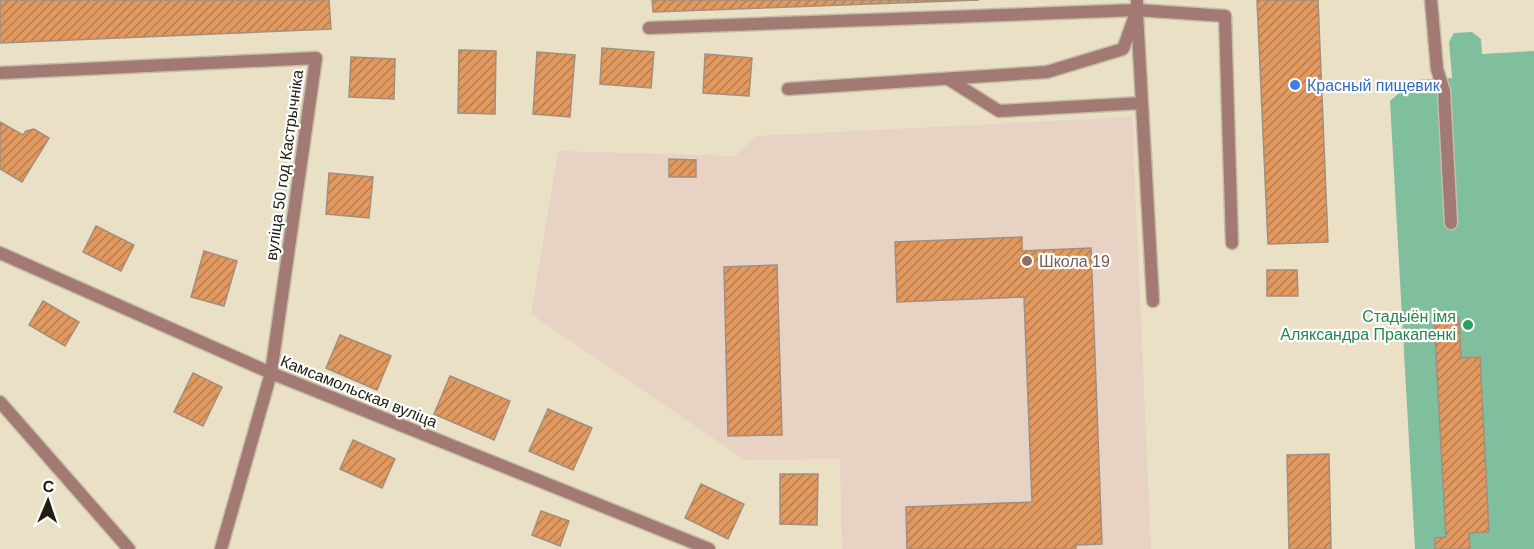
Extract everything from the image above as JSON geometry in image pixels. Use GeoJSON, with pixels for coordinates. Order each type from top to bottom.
{"type":"FeatureCollection","features":[{"type":"Feature","properties":{"kind":"street"},"geometry":{"type":"LineString","coordinates":[[1431,0],[1437,69],[1444,91],[1451,223]]}},
{"type":"Feature","properties":{"kind":"street"},"geometry":{"type":"LineString","coordinates":[[788,90],[1047,72],[1123,49],[1137,5]]}},
{"type":"Feature","properties":{"kind":"street"},"geometry":{"type":"LineString","coordinates":[[1137,5],[1153,301]]}},
{"type":"Feature","properties":{"kind":"street"},"geometry":{"type":"LineString","coordinates":[[649,28],[1137,5],[1225,16],[1232,243]]}},
{"type":"Feature","properties":{"kind":"street","name":"вуліца 50 год Кастрычніка"},"geometry":{"type":"LineString","coordinates":[[0,73],[316,58],[270,373],[222,549]]}},
{"type":"Feature","properties":{"kind":"street"},"geometry":{"type":"LineString","coordinates":[[948,79],[999,111],[1142,103]]}},
{"type":"Feature","properties":{"kind":"street","name":"Камсамольская вуліца"},"geometry":{"type":"LineString","coordinates":[[0,253],[270,373],[709,549]]}},
{"type":"Feature","properties":{"kind":"street"},"geometry":{"type":"LineString","coordinates":[[0,402],[129,549]]}},
{"type":"Feature","properties":{"kind":"shaded area"},"geometry":{"type":"Polygon","coordinates":[[[1132,117],[1151,549],[842,549],[840,459],[745,460],[531,314],[558,151],[735,156],[756,136],[1132,117]]]}},
{"type":"Feature","properties":{"kind":"green space","name":"Стадыён імя Аляксандра Пракапенкі"},"geometry":{"type":"Polygon","coordinates":[[[1472,32],[1481,39],[1482,54],[1534,51],[1534,549],[1415,549],[1390,101],[1414,80],[1452,78],[1449,42],[1454,33],[1472,32]]]}},
{"type":"Feature","properties":{"kind":"building"},"geometry":{"type":"Polygon","coordinates":[[[0,0],[329,0],[331,29],[0,43],[0,0]]]}},
{"type":"Feature","properties":{"kind":"building"},"geometry":{"type":"Polygon","coordinates":[[[652,0],[979,0],[653,12],[652,0]]]}},
{"type":"Feature","properties":{"kind":"building"},"geometry":{"type":"Polygon","coordinates":[[[1257,0],[1318,0],[1328,242],[1268,244],[1257,0]]]}},
{"type":"Feature","properties":{"kind":"building"},"geometry":{"type":"Polygon","coordinates":[[[602,48],[654,52],[651,88],[600,84],[602,48]]]}},
{"type":"Feature","properties":{"kind":"building"},"geometry":{"type":"Polygon","coordinates":[[[459,50],[496,51],[495,114],[458,113],[459,50]]]}},
{"type":"Feature","properties":{"kind":"building"},"geometry":{"type":"Polygon","coordinates":[[[537,52],[575,55],[570,117],[533,114],[537,52]]]}},
{"type":"Feature","properties":{"kind":"building"},"geometry":{"type":"Polygon","coordinates":[[[705,54],[752,58],[749,96],[703,93],[705,54]]]}},
{"type":"Feature","properties":{"kind":"building"},"geometry":{"type":"Polygon","coordinates":[[[351,57],[395,59],[394,99],[349,97],[351,57]]]}},
{"type":"Feature","properties":{"kind":"building"},"geometry":{"type":"Polygon","coordinates":[[[0,122],[23,135],[26,131],[34,129],[49,138],[22,182],[0,169],[0,122]]]}},
{"type":"Feature","properties":{"kind":"building"},"geometry":{"type":"Polygon","coordinates":[[[669,159],[696,160],[696,177],[669,177],[669,159]]]}},
{"type":"Feature","properties":{"kind":"building"},"geometry":{"type":"Polygon","coordinates":[[[329,173],[373,177],[369,218],[326,214],[329,173]]]}},
{"type":"Feature","properties":{"kind":"building"},"geometry":{"type":"Polygon","coordinates":[[[96,226],[134,245],[121,271],[83,252],[96,226]]]}},
{"type":"Feature","properties":{"kind":"building","name":"Школа 19"},"geometry":{"type":"Polygon","coordinates":[[[1022,237],[1022,251],[1091,248],[1102,544],[1076,545],[1076,549],[907,549],[906,507],[1032,502],[1024,297],[897,302],[895,242],[1022,237]]]}},
{"type":"Feature","properties":{"kind":"building"},"geometry":{"type":"Polygon","coordinates":[[[204,251],[237,261],[224,306],[191,297],[204,251]]]}},
{"type":"Feature","properties":{"kind":"building"},"geometry":{"type":"Polygon","coordinates":[[[777,265],[782,435],[728,436],[724,267],[777,265]]]}},
{"type":"Feature","properties":{"kind":"building"},"geometry":{"type":"Polygon","coordinates":[[[1267,270],[1297,270],[1298,296],[1267,296],[1267,270]]]}},
{"type":"Feature","properties":{"kind":"building"},"geometry":{"type":"Polygon","coordinates":[[[43,301],[79,322],[65,346],[29,325],[43,301]]]}},
{"type":"Feature","properties":{"kind":"building"},"geometry":{"type":"Polygon","coordinates":[[[1459,318],[1461,358],[1480,357],[1489,532],[1469,533],[1470,549],[1435,549],[1435,538],[1446,537],[1434,319],[1459,318]]]}},
{"type":"Feature","properties":{"kind":"building"},"geometry":{"type":"Polygon","coordinates":[[[340,335],[391,356],[377,390],[326,368],[340,335]]]}},
{"type":"Feature","properties":{"kind":"building"},"geometry":{"type":"Polygon","coordinates":[[[193,373],[222,387],[203,426],[174,412],[193,373]]]}},
{"type":"Feature","properties":{"kind":"building"},"geometry":{"type":"Polygon","coordinates":[[[450,376],[510,401],[494,440],[434,414],[450,376]]]}},
{"type":"Feature","properties":{"kind":"building"},"geometry":{"type":"Polygon","coordinates":[[[548,409],[592,428],[573,470],[529,451],[548,409]]]}},
{"type":"Feature","properties":{"kind":"building"},"geometry":{"type":"Polygon","coordinates":[[[353,440],[395,459],[382,488],[340,469],[353,440]]]}},
{"type":"Feature","properties":{"kind":"building"},"geometry":{"type":"Polygon","coordinates":[[[1329,454],[1331,549],[1289,549],[1287,455],[1329,454]]]}},
{"type":"Feature","properties":{"kind":"building"},"geometry":{"type":"Polygon","coordinates":[[[780,474],[818,474],[817,525],[780,524],[780,474]]]}},
{"type":"Feature","properties":{"kind":"building"},"geometry":{"type":"Polygon","coordinates":[[[701,484],[744,504],[728,539],[685,518],[701,484]]]}},
{"type":"Feature","properties":{"kind":"building"},"geometry":{"type":"Polygon","coordinates":[[[541,511],[569,521],[560,546],[532,535],[541,511]]]}},
{"type":"Feature","properties":{"kind":"place","name":"Красный пищевик"},"geometry":{"type":"Point","coordinates":[1295,85]}},
{"type":"Feature","properties":{"kind":"place","name":"Школа 19"},"geometry":{"type":"Point","coordinates":[1027,261]}},
{"type":"Feature","properties":{"kind":"place","name":"Стадыён імя Аляксандра Пракапенкі"},"geometry":{"type":"Point","coordinates":[1468,325]}}]}
